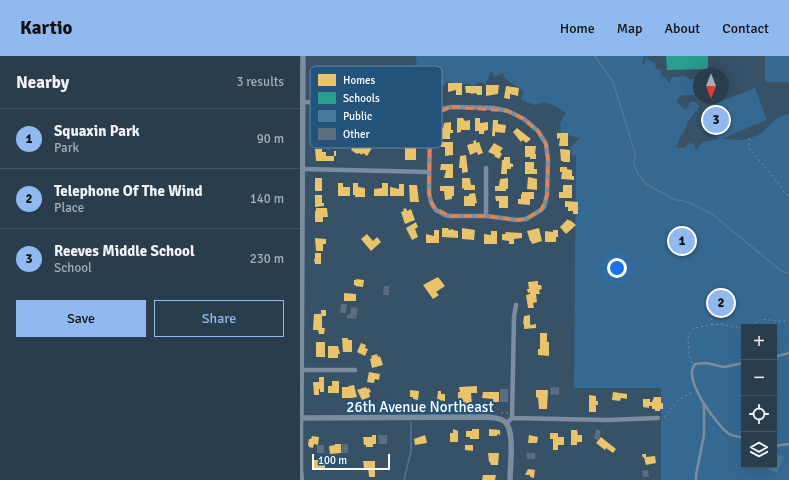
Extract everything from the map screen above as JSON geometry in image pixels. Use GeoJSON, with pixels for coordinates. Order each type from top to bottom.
{"type":"FeatureCollection","features":[{"type":"Feature","properties":{"kind":"street"},"geometry":{"type":"LineString","coordinates":[[302,480],[301,294],[303,56]]}},
{"type":"Feature","properties":{"kind":"street"},"geometry":{"type":"LineString","coordinates":[[303,102],[310,102]]}},
{"type":"Feature","properties":{"kind":"street"},"geometry":{"type":"LineString","coordinates":[[429,148],[429,198],[433,207],[440,213],[450,216],[486,216],[516,220],[526,219],[535,215],[544,207],[548,189],[547,152],[543,138],[532,125],[516,114],[501,109],[452,107],[442,110]]}},
{"type":"Feature","properties":{"kind":"street"},"geometry":{"type":"LineString","coordinates":[[486,168],[486,216]]}},
{"type":"Feature","properties":{"kind":"street"},"geometry":{"type":"LineString","coordinates":[[303,169],[429,172]]}},
{"type":"Feature","properties":{"kind":"street"},"geometry":{"type":"LineString","coordinates":[[512,418],[514,317],[516,305]]}},
{"type":"Feature","properties":{"kind":"street"},"geometry":{"type":"LineString","coordinates":[[301,370],[355,370]]}},
{"type":"Feature","properties":{"kind":"street","name":"26th Avenue Northeast"},"geometry":{"type":"LineString","coordinates":[[301,418],[487,417],[502,419],[507,422],[512,418],[607,420],[658,418]]}},
{"type":"Feature","properties":{"kind":"street"},"geometry":{"type":"LineString","coordinates":[[507,422],[511,433],[510,480]]}},
{"type":"Feature","properties":{"kind":"lane"},"geometry":{"type":"LineString","coordinates":[[777,356],[789,353]]}},
{"type":"Feature","properties":{"kind":"lane"},"geometry":{"type":"LineString","coordinates":[[741,363],[724,366],[706,363],[695,364],[692,370],[693,383],[704,404],[717,422],[730,434],[741,437]]}},
{"type":"Feature","properties":{"kind":"lane"},"geometry":{"type":"LineString","coordinates":[[696,480],[704,435],[704,404]]}},
{"type":"Feature","properties":{"kind":"lane"},"geometry":{"type":"LineString","coordinates":[[777,446],[789,444]]}},
{"type":"Feature","properties":{"kind":"path"},"geometry":{"type":"LineString","coordinates":[[749,138],[749,148],[780,185],[785,194],[789,195]]}},
{"type":"Feature","properties":{"kind":"path"},"geometry":{"type":"LineString","coordinates":[[712,325],[712,317],[718,302]]}},
{"type":"Feature","properties":{"kind":"path"},"geometry":{"type":"LineString","coordinates":[[693,367],[689,354],[688,335],[694,328],[721,324],[738,328],[751,325],[761,319],[789,321]]}},
{"type":"Feature","properties":{"kind":"path"},"geometry":{"type":"LineString","coordinates":[[658,418],[661,419],[665,416],[678,400],[689,393],[697,391]]}},
{"type":"Feature","properties":{"kind":"highlighted area"},"geometry":{"type":"Polygon","coordinates":[[[452,107],[508,111],[524,119],[538,131],[546,144],[548,160],[547,195],[541,210],[526,219],[517,220],[486,216],[450,216],[433,207],[429,193],[430,122],[436,113],[452,107]]]}},
{"type":"Feature","properties":{"kind":"shaded area"},"geometry":{"type":"Polygon","coordinates":[[[415,56],[643,56],[644,58],[642,65],[644,65],[646,59],[655,63],[656,69],[661,71],[661,75],[666,78],[669,83],[672,77],[680,77],[682,75],[690,79],[693,79],[693,95],[682,95],[676,102],[686,110],[691,102],[699,106],[687,123],[676,147],[684,148],[689,143],[694,144],[696,150],[703,142],[718,139],[705,108],[715,104],[729,104],[729,98],[755,88],[767,120],[721,139],[740,140],[753,137],[765,130],[779,118],[789,114],[789,480],[661,480],[661,388],[574,388],[576,156],[572,155],[571,147],[580,138],[569,135],[561,135],[560,123],[566,113],[557,107],[544,102],[535,105],[521,100],[523,91],[506,79],[502,73],[495,77],[491,70],[486,84],[478,82],[474,86],[470,84],[455,84],[448,81],[444,85],[442,84],[442,66],[416,66],[417,63],[415,56]]]}},
{"type":"Feature","properties":{"kind":"shaded area"},"geometry":{"type":"Polygon","coordinates":[[[765,56],[789,56],[789,82],[765,82],[765,56]]]}},
{"type":"Feature","properties":{"kind":"building: Homes"},"geometry":{"type":"Polygon","coordinates":[[[448,83],[462,83],[462,95],[456,95],[456,90],[448,92],[448,83]]]}},
{"type":"Feature","properties":{"kind":"building: Homes"},"geometry":{"type":"Polygon","coordinates":[[[486,85],[499,85],[498,94],[486,96],[486,85]]]}},
{"type":"Feature","properties":{"kind":"building: Homes"},"geometry":{"type":"Polygon","coordinates":[[[465,86],[482,86],[482,95],[477,95],[476,93],[466,93],[465,86]]]}},
{"type":"Feature","properties":{"kind":"building: Homes"},"geometry":{"type":"Polygon","coordinates":[[[506,86],[519,88],[518,96],[510,94],[510,99],[504,98],[506,86]]]}},
{"type":"Feature","properties":{"kind":"building: Homes"},"geometry":{"type":"Polygon","coordinates":[[[457,118],[463,118],[465,121],[470,120],[470,130],[461,130],[461,132],[457,133],[457,118]]]}},
{"type":"Feature","properties":{"kind":"building: Homes"},"geometry":{"type":"Polygon","coordinates":[[[475,118],[480,118],[480,123],[488,122],[488,130],[484,131],[484,134],[479,134],[479,131],[475,131],[475,118]]]}},
{"type":"Feature","properties":{"kind":"building: Homes"},"geometry":{"type":"Polygon","coordinates":[[[493,120],[498,120],[498,124],[506,125],[505,133],[495,132],[495,136],[492,136],[493,120]]]}},
{"type":"Feature","properties":{"kind":"building: Homes"},"geometry":{"type":"Polygon","coordinates":[[[451,122],[451,130],[453,130],[453,133],[450,133],[450,139],[442,139],[442,128],[444,123],[451,122]]]}},
{"type":"Feature","properties":{"kind":"building: Homes"},"geometry":{"type":"Polygon","coordinates":[[[517,128],[531,139],[526,143],[523,140],[521,142],[513,132],[517,128]]]}},
{"type":"Feature","properties":{"kind":"building: Homes"},"geometry":{"type":"Polygon","coordinates":[[[557,133],[568,133],[568,146],[559,146],[560,138],[557,139],[557,133]]]}},
{"type":"Feature","properties":{"kind":"building: Homes"},"geometry":{"type":"Polygon","coordinates":[[[476,140],[476,143],[479,142],[483,153],[478,155],[477,152],[470,155],[467,145],[474,143],[473,141],[476,140]]]}},
{"type":"Feature","properties":{"kind":"building: Homes"},"geometry":{"type":"Polygon","coordinates":[[[442,142],[453,142],[453,155],[445,156],[445,147],[442,147],[442,142]]]}},
{"type":"Feature","properties":{"kind":"building: Homes"},"geometry":{"type":"Polygon","coordinates":[[[494,143],[503,148],[500,152],[502,154],[499,159],[494,156],[495,155],[488,152],[494,143]]]}},
{"type":"Feature","properties":{"kind":"building: Homes"},"geometry":{"type":"Polygon","coordinates":[[[525,146],[536,146],[536,159],[525,157],[525,146]]]}},
{"type":"Feature","properties":{"kind":"building: Homes"},"geometry":{"type":"Polygon","coordinates":[[[352,148],[372,148],[367,156],[363,153],[362,155],[359,153],[357,154],[351,150],[352,148]]]}},
{"type":"Feature","properties":{"kind":"building: Homes"},"geometry":{"type":"Polygon","coordinates":[[[405,148],[416,148],[416,160],[405,160],[405,148]]]}},
{"type":"Feature","properties":{"kind":"building: Homes"},"geometry":{"type":"Polygon","coordinates":[[[315,149],[322,149],[322,152],[326,152],[326,156],[334,156],[334,161],[316,161],[315,149]]]}},
{"type":"Feature","properties":{"kind":"building: Homes"},"geometry":{"type":"Polygon","coordinates":[[[560,149],[570,150],[570,162],[561,161],[560,149]]]}},
{"type":"Feature","properties":{"kind":"building: Homes"},"geometry":{"type":"Polygon","coordinates":[[[466,155],[468,172],[462,173],[462,168],[459,168],[460,156],[466,155]]]}},
{"type":"Feature","properties":{"kind":"building: Homes"},"geometry":{"type":"Polygon","coordinates":[[[504,157],[510,157],[510,163],[513,164],[513,167],[511,167],[511,169],[507,169],[507,174],[501,174],[502,160],[504,160],[504,157]]]}},
{"type":"Feature","properties":{"kind":"building: Homes"},"geometry":{"type":"Polygon","coordinates":[[[525,162],[534,162],[534,169],[537,169],[537,174],[525,174],[525,162]]]}},
{"type":"Feature","properties":{"kind":"building: Homes"},"geometry":{"type":"Polygon","coordinates":[[[441,164],[453,164],[453,178],[444,178],[446,170],[440,170],[441,164]]]}},
{"type":"Feature","properties":{"kind":"building: Homes"},"geometry":{"type":"Polygon","coordinates":[[[560,167],[567,167],[567,169],[572,170],[574,180],[561,179],[562,172],[560,172],[560,167]]]}},
{"type":"Feature","properties":{"kind":"building: Homes"},"geometry":{"type":"Polygon","coordinates":[[[528,177],[537,179],[537,190],[527,189],[528,177]]]}},
{"type":"Feature","properties":{"kind":"building: Homes"},"geometry":{"type":"Polygon","coordinates":[[[315,178],[322,178],[322,191],[315,191],[315,178]]]}},
{"type":"Feature","properties":{"kind":"building: Homes"},"geometry":{"type":"Polygon","coordinates":[[[462,178],[470,178],[471,185],[475,185],[475,190],[462,189],[462,178]]]}},
{"type":"Feature","properties":{"kind":"building: Homes"},"geometry":{"type":"Polygon","coordinates":[[[508,178],[508,189],[506,189],[506,191],[495,191],[495,186],[499,186],[500,179],[508,178]]]}},
{"type":"Feature","properties":{"kind":"building: Homes"},"geometry":{"type":"Polygon","coordinates":[[[338,183],[343,183],[343,187],[350,187],[350,196],[338,196],[338,183]]]}},
{"type":"Feature","properties":{"kind":"building: Homes"},"geometry":{"type":"Polygon","coordinates":[[[353,183],[358,183],[358,187],[365,188],[365,197],[355,197],[355,195],[353,195],[353,183]]]}},
{"type":"Feature","properties":{"kind":"building: Homes"},"geometry":{"type":"Polygon","coordinates":[[[382,183],[388,183],[388,196],[374,196],[374,189],[382,188],[382,183]]]}},
{"type":"Feature","properties":{"kind":"building: Homes"},"geometry":{"type":"Polygon","coordinates":[[[399,184],[404,184],[404,196],[390,196],[390,187],[399,189],[399,184]]]}},
{"type":"Feature","properties":{"kind":"building: Homes"},"geometry":{"type":"Polygon","coordinates":[[[409,185],[417,185],[419,202],[410,202],[409,185]]]}},
{"type":"Feature","properties":{"kind":"building: Homes"},"geometry":{"type":"Polygon","coordinates":[[[563,185],[572,185],[572,198],[559,198],[559,192],[563,192],[563,185]]]}},
{"type":"Feature","properties":{"kind":"building: Homes"},"geometry":{"type":"Polygon","coordinates":[[[440,186],[454,186],[454,196],[452,196],[452,199],[445,200],[444,191],[440,191],[440,186]]]}},
{"type":"Feature","properties":{"kind":"building: Homes"},"geometry":{"type":"Polygon","coordinates":[[[522,192],[534,192],[534,199],[530,199],[530,205],[518,204],[518,199],[521,199],[522,192]]]}},
{"type":"Feature","properties":{"kind":"building: Homes"},"geometry":{"type":"Polygon","coordinates":[[[475,193],[477,203],[475,203],[475,206],[464,206],[464,196],[469,196],[469,194],[475,193]]]}},
{"type":"Feature","properties":{"kind":"building: Homes"},"geometry":{"type":"Polygon","coordinates":[[[315,195],[322,195],[322,203],[324,203],[324,206],[315,207],[315,195]]]}},
{"type":"Feature","properties":{"kind":"building: Homes"},"geometry":{"type":"Polygon","coordinates":[[[495,196],[508,196],[508,208],[499,208],[499,201],[496,201],[495,196]]]}},
{"type":"Feature","properties":{"kind":"building: Homes"},"geometry":{"type":"Polygon","coordinates":[[[565,201],[578,202],[578,214],[573,214],[573,211],[568,211],[568,207],[565,207],[565,201]]]}},
{"type":"Feature","properties":{"kind":"building: Homes"},"geometry":{"type":"Polygon","coordinates":[[[316,208],[327,208],[328,217],[323,217],[323,222],[315,222],[316,208]]]}},
{"type":"Feature","properties":{"kind":"building: Homes"},"geometry":{"type":"Polygon","coordinates":[[[406,208],[407,211],[411,209],[415,220],[405,224],[401,212],[406,208]]]}},
{"type":"Feature","properties":{"kind":"building: Homes"},"geometry":{"type":"Polygon","coordinates":[[[568,219],[576,225],[566,234],[560,227],[568,219]]]}},
{"type":"Feature","properties":{"kind":"building: Homes"},"geometry":{"type":"Polygon","coordinates":[[[416,222],[418,227],[415,229],[418,237],[412,240],[406,228],[416,222]]]}},
{"type":"Feature","properties":{"kind":"building: Homes"},"geometry":{"type":"Polygon","coordinates":[[[442,228],[458,231],[458,238],[442,237],[442,228]]]}},
{"type":"Feature","properties":{"kind":"building: Homes"},"geometry":{"type":"Polygon","coordinates":[[[462,228],[475,230],[474,240],[462,239],[462,228]]]}},
{"type":"Feature","properties":{"kind":"building: Homes"},"geometry":{"type":"Polygon","coordinates":[[[539,228],[542,241],[532,244],[527,231],[539,228]]]}},
{"type":"Feature","properties":{"kind":"building: Homes"},"geometry":{"type":"Polygon","coordinates":[[[434,230],[439,230],[439,243],[426,243],[426,234],[434,236],[434,230]]]}},
{"type":"Feature","properties":{"kind":"building: Homes"},"geometry":{"type":"Polygon","coordinates":[[[553,230],[558,230],[556,242],[545,242],[545,231],[553,232],[553,230]]]}},
{"type":"Feature","properties":{"kind":"building: Homes"},"geometry":{"type":"Polygon","coordinates":[[[491,231],[497,231],[497,244],[484,244],[484,234],[491,235],[491,231]]]}},
{"type":"Feature","properties":{"kind":"building: Homes"},"geometry":{"type":"Polygon","coordinates":[[[505,232],[522,233],[522,238],[514,239],[514,244],[509,244],[509,241],[502,240],[502,234],[506,234],[505,232]]]}},
{"type":"Feature","properties":{"kind":"building: Homes"},"geometry":{"type":"Polygon","coordinates":[[[367,234],[373,241],[377,237],[381,242],[371,251],[361,239],[367,234]]]}},
{"type":"Feature","properties":{"kind":"building: Homes"},"geometry":{"type":"Polygon","coordinates":[[[315,238],[326,239],[326,244],[323,244],[323,251],[316,251],[315,238]]]}},
{"type":"Feature","properties":{"kind":"building: Homes"},"geometry":{"type":"Polygon","coordinates":[[[315,253],[321,253],[321,264],[315,264],[315,253]]]}},
{"type":"Feature","properties":{"kind":"building: Homes"},"geometry":{"type":"Polygon","coordinates":[[[438,277],[445,286],[436,292],[439,295],[433,299],[423,285],[438,277]]]}},
{"type":"Feature","properties":{"kind":"building: Homes"},"geometry":{"type":"Polygon","coordinates":[[[354,280],[364,280],[363,287],[354,285],[354,280]]]}},
{"type":"Feature","properties":{"kind":"building: Homes"},"geometry":{"type":"Polygon","coordinates":[[[538,281],[538,285],[541,285],[542,289],[539,290],[540,294],[536,294],[537,302],[533,303],[534,308],[528,308],[526,295],[530,294],[530,292],[528,293],[527,289],[529,289],[528,282],[538,281]]]}},
{"type":"Feature","properties":{"kind":"building: Homes"},"geometry":{"type":"Polygon","coordinates":[[[344,293],[356,294],[356,301],[344,301],[344,293]]]}},
{"type":"Feature","properties":{"kind":"building: Homes"},"geometry":{"type":"Polygon","coordinates":[[[321,310],[326,310],[326,316],[322,316],[322,328],[325,328],[324,334],[319,334],[318,330],[313,330],[314,314],[321,314],[321,310]]]}},
{"type":"Feature","properties":{"kind":"building: Homes"},"geometry":{"type":"Polygon","coordinates":[[[530,315],[530,324],[536,324],[536,328],[524,329],[524,316],[530,315]]]}},
{"type":"Feature","properties":{"kind":"building: Homes"},"geometry":{"type":"Polygon","coordinates":[[[540,333],[547,333],[547,342],[549,342],[549,356],[538,355],[538,349],[540,349],[540,333]]]}},
{"type":"Feature","properties":{"kind":"building: Homes"},"geometry":{"type":"Polygon","coordinates":[[[342,338],[352,340],[352,352],[343,352],[342,338]]]}},
{"type":"Feature","properties":{"kind":"building: Homes"},"geometry":{"type":"Polygon","coordinates":[[[316,342],[325,342],[325,357],[316,357],[316,342]]]}},
{"type":"Feature","properties":{"kind":"building: Homes"},"geometry":{"type":"Polygon","coordinates":[[[361,343],[366,345],[365,348],[368,349],[365,356],[357,352],[361,343]]]}},
{"type":"Feature","properties":{"kind":"building: Homes"},"geometry":{"type":"Polygon","coordinates":[[[328,346],[338,346],[340,354],[338,354],[338,358],[328,358],[328,346]]]}},
{"type":"Feature","properties":{"kind":"building: Homes"},"geometry":{"type":"Polygon","coordinates":[[[377,354],[378,357],[380,356],[383,365],[372,368],[370,359],[372,358],[371,356],[377,354]]]}},
{"type":"Feature","properties":{"kind":"building: Homes"},"geometry":{"type":"Polygon","coordinates":[[[369,372],[380,374],[379,380],[375,379],[374,383],[367,382],[369,372]]]}},
{"type":"Feature","properties":{"kind":"building: Homes"},"geometry":{"type":"Polygon","coordinates":[[[319,377],[324,377],[324,392],[320,392],[319,389],[319,395],[314,395],[313,382],[319,382],[319,377]]]}},
{"type":"Feature","properties":{"kind":"building: Homes"},"geometry":{"type":"Polygon","coordinates":[[[332,381],[339,381],[339,393],[328,393],[328,386],[332,386],[332,381]]]}},
{"type":"Feature","properties":{"kind":"building: Homes"},"geometry":{"type":"Polygon","coordinates":[[[354,385],[357,397],[342,398],[342,387],[354,385]]]}},
{"type":"Feature","properties":{"kind":"building: Homes"},"geometry":{"type":"Polygon","coordinates":[[[477,386],[477,393],[471,393],[472,404],[458,405],[458,392],[460,392],[459,387],[477,386]]]}},
{"type":"Feature","properties":{"kind":"building: Homes"},"geometry":{"type":"Polygon","coordinates":[[[366,387],[367,389],[369,388],[371,392],[369,393],[370,397],[362,400],[357,390],[366,387]]]}},
{"type":"Feature","properties":{"kind":"building: Homes"},"geometry":{"type":"Polygon","coordinates":[[[410,390],[419,391],[418,400],[410,397],[410,390]]]}},
{"type":"Feature","properties":{"kind":"building: Homes"},"geometry":{"type":"Polygon","coordinates":[[[536,390],[548,390],[547,409],[539,409],[536,390]]]}},
{"type":"Feature","properties":{"kind":"building: Homes"},"geometry":{"type":"Polygon","coordinates":[[[438,391],[441,391],[441,394],[445,394],[445,401],[437,400],[438,391]]]}},
{"type":"Feature","properties":{"kind":"building: Homes"},"geometry":{"type":"Polygon","coordinates":[[[483,392],[499,392],[499,402],[493,402],[493,399],[482,398],[483,392]]]}},
{"type":"Feature","properties":{"kind":"building: Homes"},"geometry":{"type":"Polygon","coordinates":[[[613,392],[627,394],[627,399],[621,398],[620,401],[612,400],[613,392]]]}},
{"type":"Feature","properties":{"kind":"building: Homes"},"geometry":{"type":"Polygon","coordinates":[[[589,395],[596,396],[598,405],[596,405],[596,412],[589,412],[589,395]]]}},
{"type":"Feature","properties":{"kind":"building: Homes"},"geometry":{"type":"Polygon","coordinates":[[[654,397],[661,397],[663,409],[660,409],[660,411],[655,411],[655,409],[652,409],[652,406],[649,406],[649,408],[643,407],[643,399],[650,399],[650,402],[652,402],[654,397]]]}},
{"type":"Feature","properties":{"kind":"building: Homes"},"geometry":{"type":"Polygon","coordinates":[[[453,429],[458,431],[458,442],[450,442],[450,433],[453,433],[453,429]]]}},
{"type":"Feature","properties":{"kind":"building: Homes"},"geometry":{"type":"Polygon","coordinates":[[[472,429],[479,429],[479,439],[470,439],[470,437],[466,437],[466,431],[472,431],[472,429]]]}},
{"type":"Feature","properties":{"kind":"building: Homes"},"geometry":{"type":"Polygon","coordinates":[[[489,429],[500,430],[500,435],[497,434],[497,436],[489,436],[489,429]]]}},
{"type":"Feature","properties":{"kind":"building: Homes"},"geometry":{"type":"Polygon","coordinates":[[[571,430],[577,430],[578,435],[582,435],[582,442],[577,442],[577,445],[571,445],[571,430]]]}},
{"type":"Feature","properties":{"kind":"building: Homes"},"geometry":{"type":"Polygon","coordinates":[[[550,433],[558,433],[558,437],[564,437],[564,445],[558,445],[558,450],[553,450],[553,439],[550,439],[550,433]]]}},
{"type":"Feature","properties":{"kind":"building: Homes"},"geometry":{"type":"Polygon","coordinates":[[[372,435],[376,435],[376,444],[373,444],[373,447],[366,447],[366,445],[364,445],[363,437],[372,437],[372,435]]]}},
{"type":"Feature","properties":{"kind":"building: Homes"},"geometry":{"type":"Polygon","coordinates":[[[425,435],[427,443],[415,445],[414,439],[425,435]]]}},
{"type":"Feature","properties":{"kind":"building: Homes"},"geometry":{"type":"Polygon","coordinates":[[[529,435],[538,437],[537,443],[528,443],[529,435]]]}},
{"type":"Feature","properties":{"kind":"building: Homes"},"geometry":{"type":"Polygon","coordinates":[[[312,436],[319,437],[318,445],[314,444],[313,448],[309,447],[308,444],[309,439],[311,439],[312,436]]]}},
{"type":"Feature","properties":{"kind":"building: Homes"},"geometry":{"type":"Polygon","coordinates":[[[601,437],[616,449],[613,453],[606,448],[605,450],[596,443],[601,437]]]}},
{"type":"Feature","properties":{"kind":"building: Homes"},"geometry":{"type":"Polygon","coordinates":[[[341,444],[341,453],[330,454],[329,446],[341,444]]]}},
{"type":"Feature","properties":{"kind":"building: Homes"},"geometry":{"type":"Polygon","coordinates":[[[465,445],[473,445],[473,451],[465,450],[465,445]]]}},
{"type":"Feature","properties":{"kind":"building: Homes"},"geometry":{"type":"Polygon","coordinates":[[[488,453],[499,453],[498,465],[491,465],[489,462],[488,453]]]}},
{"type":"Feature","properties":{"kind":"building: Homes"},"geometry":{"type":"Polygon","coordinates":[[[642,454],[646,454],[646,457],[655,456],[656,463],[646,465],[642,454]]]}},
{"type":"Feature","properties":{"kind":"building: Homes"},"geometry":{"type":"Polygon","coordinates":[[[314,460],[325,460],[325,470],[314,469],[314,460]]]}},
{"type":"Feature","properties":{"kind":"building: Homes"},"geometry":{"type":"Polygon","coordinates":[[[363,461],[375,461],[375,477],[369,477],[368,468],[364,468],[363,461]]]}},
{"type":"Feature","properties":{"kind":"building: Homes"},"geometry":{"type":"Polygon","coordinates":[[[528,469],[535,470],[534,478],[530,477],[530,475],[525,475],[528,469]]]}},
{"type":"Feature","properties":{"kind":"building: Homes"},"geometry":{"type":"Polygon","coordinates":[[[483,475],[496,475],[495,480],[482,480],[483,475]]]}},
{"type":"Feature","properties":{"kind":"building: Schools"},"geometry":{"type":"Polygon","coordinates":[[[666,56],[708,56],[708,68],[667,70],[666,56]]]}},
{"type":"Feature","properties":{"kind":"building: Public"},"geometry":{"type":"Polygon","coordinates":[[[777,454],[784,457],[777,473],[770,470],[771,468],[777,468],[777,454]]]}},
{"type":"Feature","properties":{"kind":"building: Other"},"geometry":{"type":"Polygon","coordinates":[[[384,286],[389,286],[389,295],[383,295],[384,286]]]}},
{"type":"Feature","properties":{"kind":"building: Other"},"geometry":{"type":"Polygon","coordinates":[[[341,304],[347,304],[346,313],[340,313],[341,304]]]}},
{"type":"Feature","properties":{"kind":"building: Other"},"geometry":{"type":"Polygon","coordinates":[[[351,307],[358,308],[356,319],[347,318],[347,314],[350,315],[351,307]]]}},
{"type":"Feature","properties":{"kind":"building: Other"},"geometry":{"type":"Polygon","coordinates":[[[551,387],[559,387],[559,395],[550,394],[551,387]]]}},
{"type":"Feature","properties":{"kind":"building: Other"},"geometry":{"type":"Polygon","coordinates":[[[500,389],[508,389],[508,402],[500,402],[500,389]]]}},
{"type":"Feature","properties":{"kind":"building: Other"},"geometry":{"type":"Polygon","coordinates":[[[596,429],[601,431],[599,440],[594,439],[596,429]]]}},
{"type":"Feature","properties":{"kind":"building: Other"},"geometry":{"type":"Polygon","coordinates":[[[378,435],[387,435],[387,444],[379,444],[378,435]]]}},
{"type":"Feature","properties":{"kind":"building: Other"},"geometry":{"type":"Polygon","coordinates":[[[342,444],[348,444],[348,453],[341,453],[342,444]]]}},
{"type":"Feature","properties":{"kind":"building: Other"},"geometry":{"type":"Polygon","coordinates":[[[317,445],[324,445],[324,453],[317,453],[317,445]]]}},
{"type":"Feature","properties":{"kind":"building: Other"},"geometry":{"type":"Polygon","coordinates":[[[526,453],[535,453],[535,459],[527,459],[526,453]]]}},
{"type":"Feature","properties":{"kind":"building: Other"},"geometry":{"type":"Polygon","coordinates":[[[648,470],[649,477],[643,477],[642,471],[648,470]]]}},
{"type":"Feature","properties":{"kind":"waterway"},"geometry":{"type":"LineString","coordinates":[[595,56],[613,82],[635,153],[634,164],[638,174],[646,184],[673,199],[688,202],[712,214],[780,270],[789,274]]}},
{"type":"Feature","properties":{"kind":"waterway"},"geometry":{"type":"LineString","coordinates":[[404,480],[411,451],[411,422]]}},
{"type":"Feature","properties":{"kind":"place","name":"Reeves Middle School"},"geometry":{"type":"Point","coordinates":[716,120]}},
{"type":"Feature","properties":{"kind":"place","name":"Squaxin Park"},"geometry":{"type":"Point","coordinates":[682,241]}},
{"type":"Feature","properties":{"kind":"place","name":"Telephone Of The Wind"},"geometry":{"type":"Point","coordinates":[721,303]}}]}
